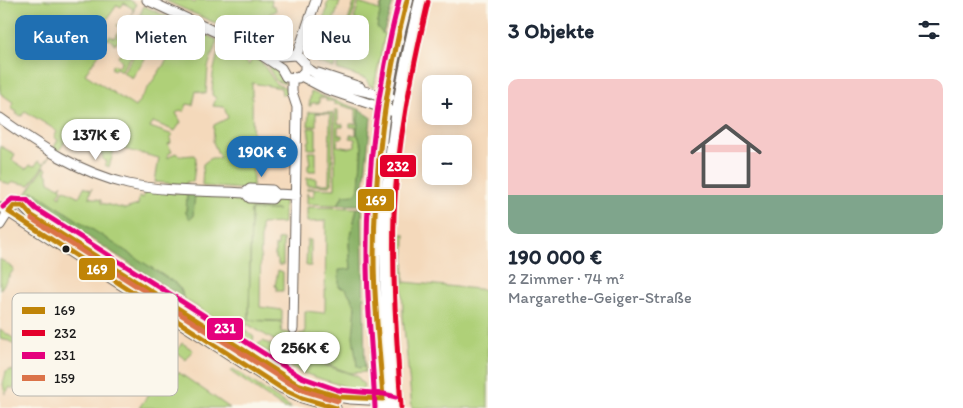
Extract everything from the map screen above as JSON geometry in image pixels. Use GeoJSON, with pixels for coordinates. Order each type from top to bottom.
{"type":"FeatureCollection","features":[{"type":"Feature","properties":{"kind":"main road"},"geometry":{"type":"LineString","coordinates":[[388,406],[374,260],[377,196],[393,104],[399,31],[407,0]]}},
{"type":"Feature","properties":{"kind":"main road"},"geometry":{"type":"LineString","coordinates":[[393,104],[421,0]]}},
{"type":"Feature","properties":{"kind":"street"},"geometry":{"type":"LineString","coordinates":[[147,0],[215,32]]}},
{"type":"Feature","properties":{"kind":"street"},"geometry":{"type":"LineString","coordinates":[[297,55],[316,0]]}},
{"type":"Feature","properties":{"kind":"street"},"geometry":{"type":"LineString","coordinates":[[293,56],[297,55],[303,60],[306,67],[316,73],[340,79],[393,104]]}},
{"type":"Feature","properties":{"kind":"street"},"geometry":{"type":"LineString","coordinates":[[268,60],[280,68],[283,74],[326,89],[393,104]]}},
{"type":"Feature","properties":{"kind":"street"},"geometry":{"type":"LineString","coordinates":[[280,68],[284,60]]}},
{"type":"Feature","properties":{"kind":"street"},"geometry":{"type":"LineString","coordinates":[[293,329],[297,106],[292,92],[296,78],[306,67]]}},
{"type":"Feature","properties":{"kind":"street"},"geometry":{"type":"LineString","coordinates":[[0,118],[59,157],[105,178],[141,186],[245,193],[250,189],[272,190],[276,194],[296,195]]}},
{"type":"Feature","properties":{"kind":"street"},"geometry":{"type":"LineString","coordinates":[[0,225],[14,206],[23,206],[31,215],[153,293]]}},
{"type":"Feature","properties":{"kind":"street"},"geometry":{"type":"LineString","coordinates":[[0,207],[133,293]]}},
{"type":"Feature","properties":{"kind":"street"},"geometry":{"type":"LineString","coordinates":[[178,309],[304,387],[325,395],[388,406]]}},
{"type":"Feature","properties":{"kind":"street"},"geometry":{"type":"LineString","coordinates":[[178,322],[292,394],[336,408]]}},
{"type":"Feature","properties":{"kind":"street"},"geometry":{"type":"LineString","coordinates":[[225,353],[234,345]]}},
{"type":"Feature","properties":{"kind":"green space"},"geometry":{"type":"Polygon","coordinates":[[[0,0],[130,0],[136,4],[132,15],[133,9],[124,3],[121,7],[117,5],[107,20],[107,15],[15,15],[15,60],[95,60],[85,74],[135,107],[167,60],[205,60],[205,34],[215,39],[215,46],[208,67],[206,94],[196,91],[193,105],[187,104],[184,112],[181,110],[176,113],[181,122],[175,131],[153,122],[150,127],[173,135],[170,138],[171,143],[168,144],[172,152],[168,154],[168,158],[175,153],[181,156],[194,155],[196,158],[193,182],[186,182],[186,185],[155,182],[159,158],[115,147],[109,167],[105,165],[106,161],[102,159],[103,156],[100,153],[76,141],[66,140],[58,152],[53,149],[58,140],[54,137],[57,132],[25,111],[22,116],[16,114],[17,112],[11,108],[14,103],[0,93],[0,0]]]}},
{"type":"Feature","properties":{"kind":"green space"},"geometry":{"type":"Polygon","coordinates":[[[164,0],[188,0],[195,3],[197,0],[272,0],[271,5],[275,6],[276,11],[269,15],[215,15],[215,23],[205,18],[205,15],[197,15],[164,0]]]}},
{"type":"Feature","properties":{"kind":"green space"},"geometry":{"type":"Polygon","coordinates":[[[329,0],[340,2],[335,15],[325,15],[328,8],[326,7],[329,0]]]}},
{"type":"Feature","properties":{"kind":"green space"},"geometry":{"type":"Polygon","coordinates":[[[355,0],[358,0],[353,15],[350,15],[355,0]]]}},
{"type":"Feature","properties":{"kind":"green space"},"geometry":{"type":"Polygon","coordinates":[[[383,0],[377,27],[385,34],[374,87],[369,85],[366,79],[337,69],[340,60],[369,60],[369,15],[355,15],[359,3],[379,10],[383,0]]]}},
{"type":"Feature","properties":{"kind":"green space"},"geometry":{"type":"Polygon","coordinates":[[[383,0],[394,0],[383,34],[377,27],[383,0]]]}},
{"type":"Feature","properties":{"kind":"green space"},"geometry":{"type":"Polygon","coordinates":[[[144,6],[164,15],[140,15],[144,6]]]}},
{"type":"Feature","properties":{"kind":"green space"},"geometry":{"type":"Polygon","coordinates":[[[117,34],[117,42],[115,44],[107,40],[110,36],[114,38],[117,34]]]}},
{"type":"Feature","properties":{"kind":"green space"},"geometry":{"type":"Polygon","coordinates":[[[129,60],[121,71],[111,68],[114,64],[118,67],[122,61],[129,60]]]}},
{"type":"Feature","properties":{"kind":"green space"},"geometry":{"type":"Polygon","coordinates":[[[131,60],[144,60],[132,78],[123,72],[131,60]]]}},
{"type":"Feature","properties":{"kind":"green space"},"geometry":{"type":"Polygon","coordinates":[[[216,60],[242,60],[249,65],[252,60],[256,60],[261,61],[276,84],[287,88],[288,94],[282,95],[281,88],[252,83],[253,187],[241,189],[202,186],[203,164],[211,158],[220,158],[213,142],[214,125],[228,118],[224,107],[213,106],[216,98],[212,95],[213,74],[216,60]]]}},
{"type":"Feature","properties":{"kind":"green space"},"geometry":{"type":"Polygon","coordinates":[[[337,60],[334,68],[316,62],[337,60]]]}},
{"type":"Feature","properties":{"kind":"green space"},"geometry":{"type":"Polygon","coordinates":[[[270,63],[286,84],[276,81],[268,67],[270,63]]]}},
{"type":"Feature","properties":{"kind":"green space"},"geometry":{"type":"Polygon","coordinates":[[[311,92],[359,109],[357,133],[362,146],[359,188],[357,194],[343,195],[338,205],[307,204],[307,193],[308,196],[314,196],[314,189],[307,191],[307,188],[335,189],[335,110],[338,110],[338,124],[343,124],[343,127],[338,127],[338,135],[343,135],[343,138],[338,138],[337,146],[349,148],[355,146],[355,139],[350,138],[350,135],[356,135],[356,127],[350,127],[350,124],[356,124],[356,109],[334,104],[334,101],[326,101],[326,98],[319,98],[319,103],[311,103],[311,106],[309,106],[311,92]]]}},
{"type":"Feature","properties":{"kind":"green space"},"geometry":{"type":"Polygon","coordinates":[[[359,109],[371,117],[362,205],[338,205],[343,195],[356,194],[359,188],[362,146],[357,133],[359,109]]]}},
{"type":"Feature","properties":{"kind":"green space"},"geometry":{"type":"Polygon","coordinates":[[[309,112],[333,113],[332,184],[330,186],[307,185],[307,178],[316,178],[316,184],[329,184],[330,114],[316,113],[316,126],[308,126],[309,112]]]}},
{"type":"Feature","properties":{"kind":"green space"},"geometry":{"type":"Polygon","coordinates":[[[308,128],[316,128],[316,149],[308,149],[308,142],[310,141],[308,128]]]}},
{"type":"Feature","properties":{"kind":"green space"},"geometry":{"type":"Polygon","coordinates":[[[0,146],[15,154],[12,160],[26,169],[30,165],[35,166],[38,161],[43,164],[50,156],[30,185],[14,182],[9,185],[0,180],[0,146]]]}},
{"type":"Feature","properties":{"kind":"green space"},"geometry":{"type":"Polygon","coordinates":[[[308,152],[316,152],[316,171],[308,171],[308,164],[310,164],[308,152]]]}},
{"type":"Feature","properties":{"kind":"green space"},"geometry":{"type":"Polygon","coordinates":[[[44,167],[47,169],[45,173],[48,175],[49,182],[59,187],[62,184],[60,188],[62,189],[58,195],[60,197],[64,189],[79,197],[84,187],[91,190],[92,188],[89,197],[101,200],[101,203],[125,209],[138,205],[139,197],[143,198],[144,190],[187,194],[186,213],[195,194],[253,201],[284,199],[284,223],[261,224],[260,307],[282,310],[282,321],[249,320],[282,322],[281,332],[291,333],[292,351],[247,324],[244,330],[254,337],[252,342],[183,298],[181,289],[32,191],[31,200],[25,196],[44,167]]]}},
{"type":"Feature","properties":{"kind":"green space"},"geometry":{"type":"Polygon","coordinates":[[[33,191],[175,283],[182,292],[183,298],[31,200],[30,196],[33,191]]]}},
{"type":"Feature","properties":{"kind":"green space"},"geometry":{"type":"Polygon","coordinates":[[[187,194],[195,194],[193,217],[190,219],[186,213],[187,194]]]}},
{"type":"Feature","properties":{"kind":"green space"},"geometry":{"type":"Polygon","coordinates":[[[307,207],[357,208],[349,244],[351,269],[348,270],[339,287],[346,289],[356,306],[355,345],[357,366],[365,367],[365,372],[350,373],[299,354],[299,334],[305,333],[305,311],[324,313],[325,309],[326,221],[307,222],[307,207]]]}},
{"type":"Feature","properties":{"kind":"green space"},"geometry":{"type":"Polygon","coordinates":[[[357,208],[362,208],[365,367],[359,368],[357,366],[353,336],[356,306],[346,289],[339,287],[339,270],[351,269],[349,244],[357,208]]]}},
{"type":"Feature","properties":{"kind":"green space"},"geometry":{"type":"Polygon","coordinates":[[[401,234],[405,234],[404,282],[488,290],[488,408],[412,408],[403,317],[401,234]]]}},
{"type":"Feature","properties":{"kind":"green space"},"geometry":{"type":"Polygon","coordinates":[[[283,239],[283,265],[278,265],[278,260],[275,259],[275,246],[278,246],[278,240],[283,239]]]}},
{"type":"Feature","properties":{"kind":"green space"},"geometry":{"type":"Polygon","coordinates":[[[307,240],[311,240],[311,266],[306,266],[307,240]]]}},
{"type":"Feature","properties":{"kind":"green space"},"geometry":{"type":"Polygon","coordinates":[[[0,259],[14,269],[0,290],[0,259]]]}},
{"type":"Feature","properties":{"kind":"green space"},"geometry":{"type":"Polygon","coordinates":[[[278,270],[283,272],[283,291],[277,291],[275,286],[278,270]]]}},
{"type":"Feature","properties":{"kind":"green space"},"geometry":{"type":"Polygon","coordinates":[[[0,329],[12,337],[12,343],[9,341],[0,339],[0,329]]]}},
{"type":"Feature","properties":{"kind":"green space"},"geometry":{"type":"Polygon","coordinates":[[[263,341],[294,355],[357,376],[364,385],[361,394],[348,392],[346,387],[300,372],[257,345],[263,341]]]}},
{"type":"Feature","properties":{"kind":"green space"},"geometry":{"type":"Polygon","coordinates":[[[182,343],[193,350],[186,360],[178,354],[178,349],[182,343]]]}},
{"type":"Feature","properties":{"kind":"green space"},"geometry":{"type":"Polygon","coordinates":[[[233,369],[292,408],[284,408],[231,372],[233,369]]]}},
{"type":"Feature","properties":{"kind":"green space"},"geometry":{"type":"Polygon","coordinates":[[[12,370],[12,388],[10,387],[5,394],[3,384],[6,372],[12,370]]]}},
{"type":"Feature","properties":{"kind":"green space"},"geometry":{"type":"Polygon","coordinates":[[[178,372],[230,408],[139,408],[147,396],[178,396],[178,372]]]}},
{"type":"Feature","properties":{"kind":"transit line","name":"231"},"geometry":{"type":"LineString","coordinates":[[375,408],[367,278],[367,227],[371,161],[379,96],[399,0]]}},
{"type":"Feature","properties":{"kind":"transit line","name":"169"},"geometry":{"type":"LineString","coordinates":[[178,308],[297,384],[339,397],[383,399],[374,277],[376,193],[387,96],[407,0]]}},
{"type":"Feature","properties":{"kind":"transit line","name":"232"},"geometry":{"type":"LineString","coordinates":[[401,407],[395,311],[394,215],[398,161],[406,108],[428,2]]}},
{"type":"Feature","properties":{"kind":"transit line","name":"231"},"geometry":{"type":"LineString","coordinates":[[3,207],[12,199],[27,200],[36,209],[168,293]]}},
{"type":"Feature","properties":{"kind":"transit line","name":"169"},"geometry":{"type":"LineString","coordinates":[[134,293],[9,212],[14,206],[23,206],[31,215],[154,293]]}},
{"type":"Feature","properties":{"kind":"transit line","name":"159"},"geometry":{"type":"LineString","coordinates":[[32,219],[148,293]]}},
{"type":"Feature","properties":{"kind":"transit line","name":"231"},"geometry":{"type":"LineString","coordinates":[[178,299],[301,377],[338,390],[384,394],[396,397]]}},
{"type":"Feature","properties":{"kind":"transit line","name":"159"},"geometry":{"type":"LineString","coordinates":[[178,312],[285,381],[305,391],[338,401]]}},
{"type":"Feature","properties":{"kind":"transit line","name":"169"},"geometry":{"type":"LineString","coordinates":[[178,321],[281,388],[302,398],[336,408]]}}]}
